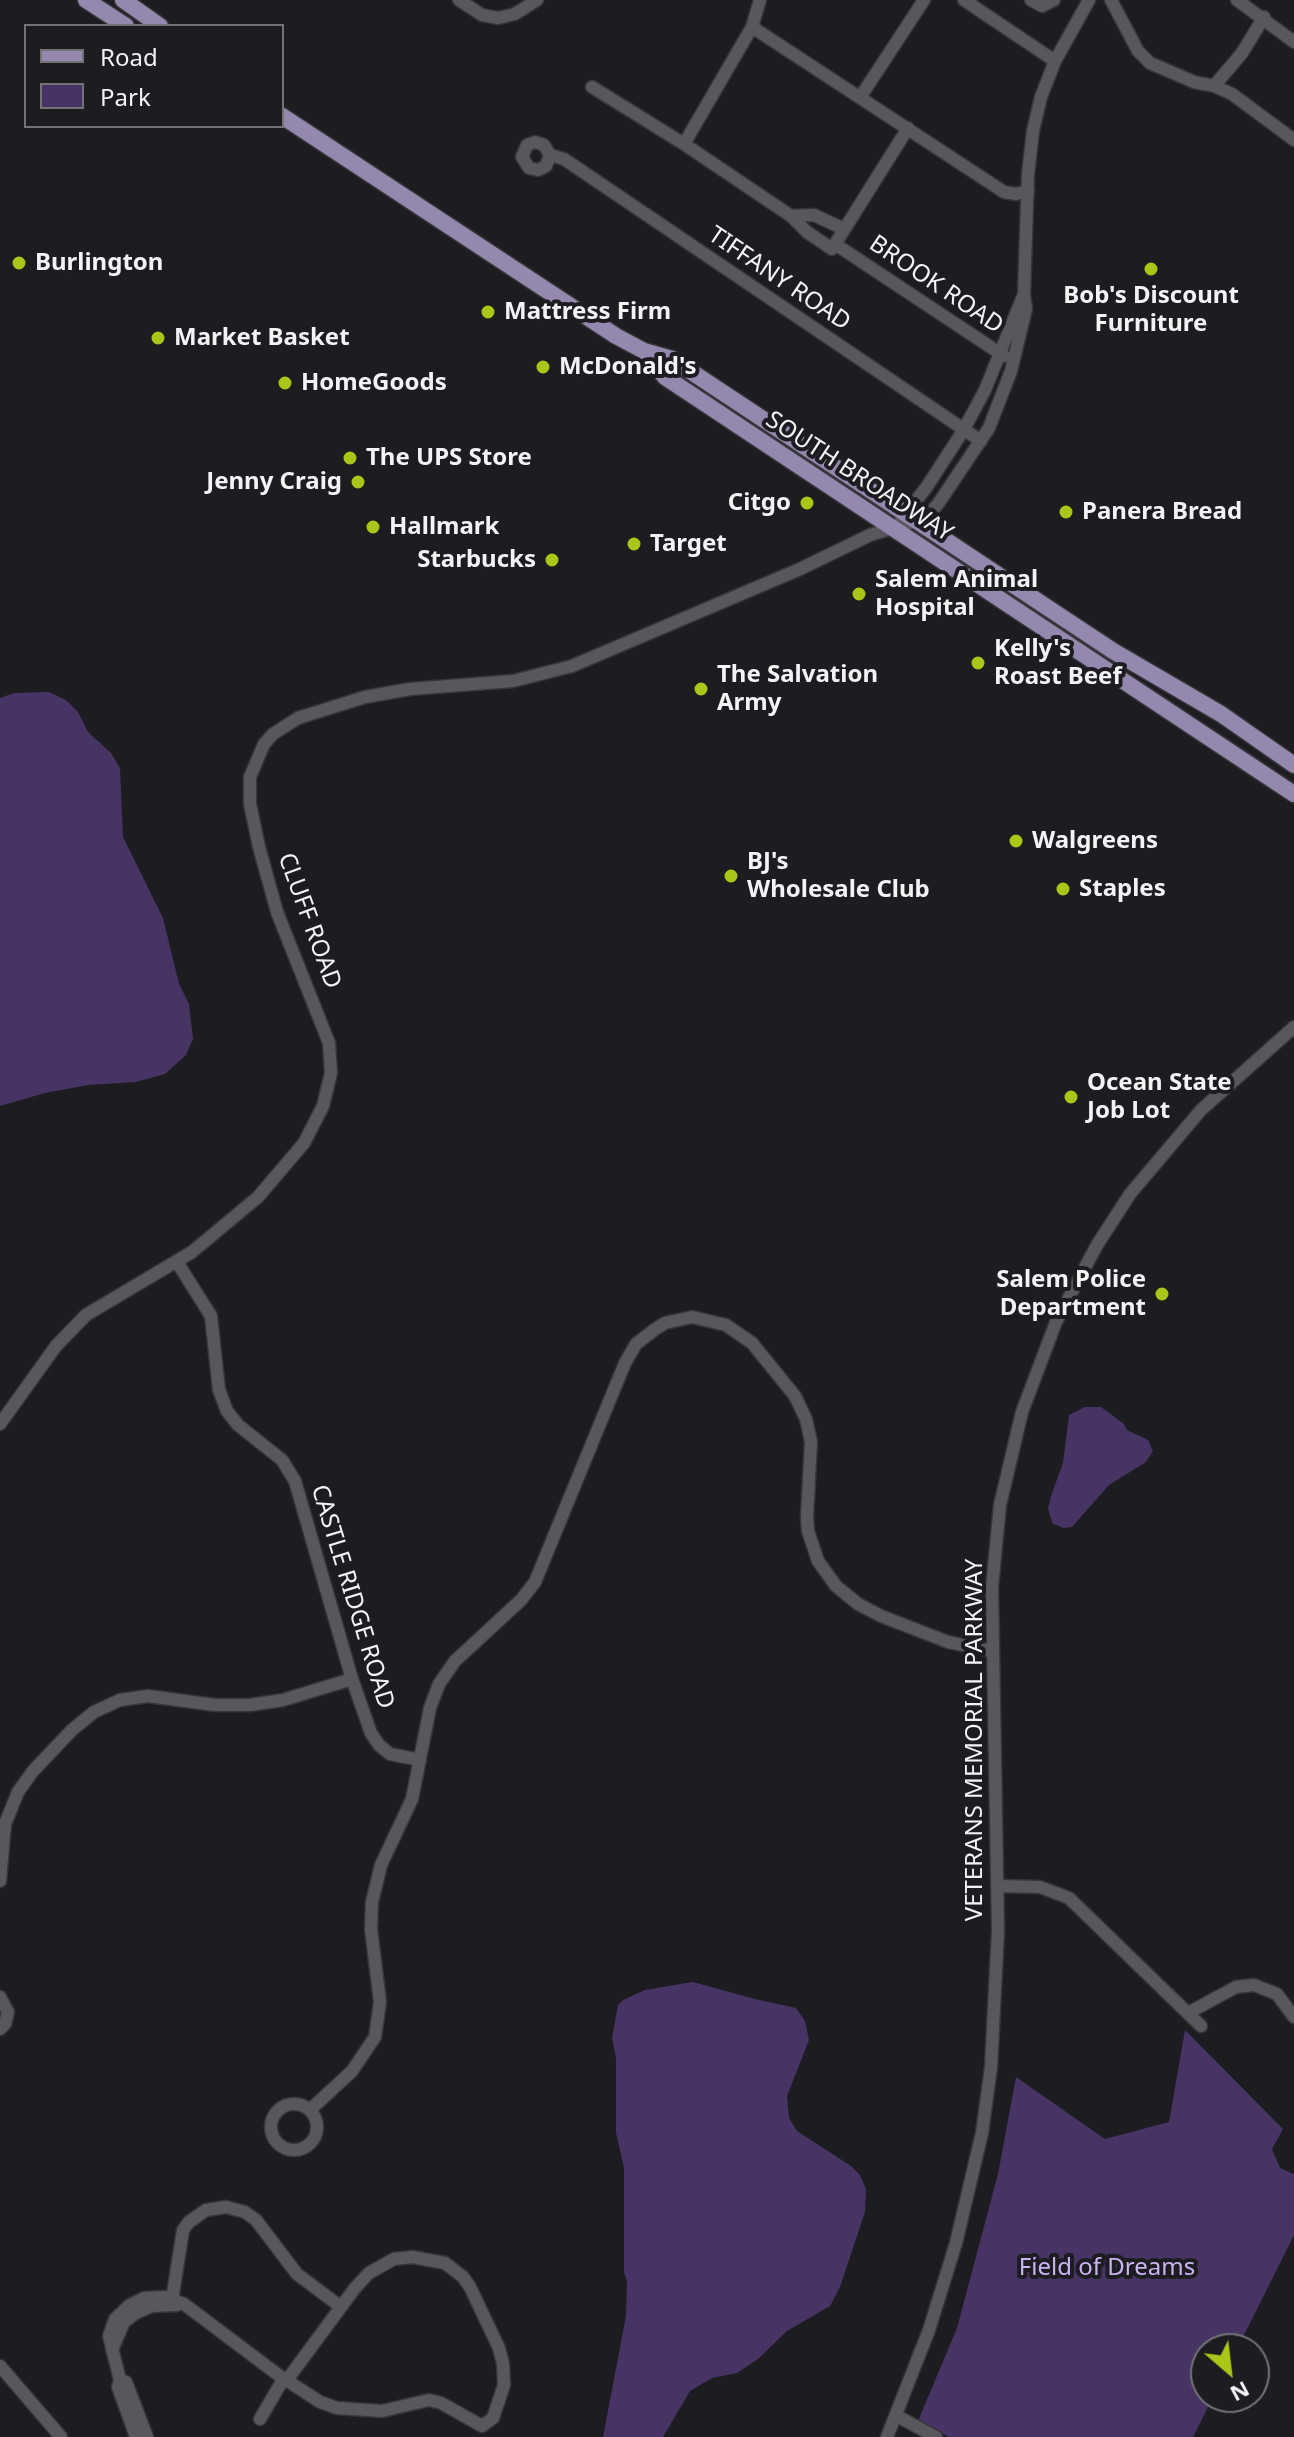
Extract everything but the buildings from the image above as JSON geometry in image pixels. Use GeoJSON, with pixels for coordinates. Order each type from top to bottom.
{"type":"FeatureCollection","features":[{"type":"Feature","properties":{"kind":"main road"},"geometry":{"type":"LineString","coordinates":[[86,0],[123,24]]}},
{"type":"Feature","properties":{"kind":"main road"},"geometry":{"type":"LineString","coordinates":[[123,0],[157,24]]}},
{"type":"Feature","properties":{"kind":"main road","name":"SOUTH BROADWAY"},"geometry":{"type":"LineString","coordinates":[[284,117],[644,351],[672,359],[1113,651],[1221,714],[1294,765]]}},
{"type":"Feature","properties":{"kind":"main road","name":"SOUTH BROADWAY"},"geometry":{"type":"LineString","coordinates":[[644,351],[665,377],[1294,794]]}},
{"type":"Feature","properties":{"kind":"street"},"geometry":{"type":"LineString","coordinates":[[459,0],[482,15],[498,18],[515,14],[537,0]]}},
{"type":"Feature","properties":{"kind":"street"},"geometry":{"type":"LineString","coordinates":[[684,144],[752,27],[760,0]]}},
{"type":"Feature","properties":{"kind":"street"},"geometry":{"type":"LineString","coordinates":[[861,96],[924,0]]}},
{"type":"Feature","properties":{"kind":"street"},"geometry":{"type":"LineString","coordinates":[[964,0],[1055,61]]}},
{"type":"Feature","properties":{"kind":"street"},"geometry":{"type":"LineString","coordinates":[[1031,0],[1042,6],[1054,0]]}},
{"type":"Feature","properties":{"kind":"street"},"geometry":{"type":"LineString","coordinates":[[911,517],[938,504],[981,441],[1008,382],[1026,309],[1029,157],[1033,131],[1041,97],[1055,61],[1089,0]]}},
{"type":"Feature","properties":{"kind":"street"},"geometry":{"type":"LineString","coordinates":[[1111,0],[1138,51],[1150,63],[1194,82],[1214,86],[1243,102],[1294,140]]}},
{"type":"Feature","properties":{"kind":"street"},"geometry":{"type":"LineString","coordinates":[[1237,0],[1294,42]]}},
{"type":"Feature","properties":{"kind":"street"},"geometry":{"type":"LineString","coordinates":[[1214,86],[1242,53],[1264,17]]}},
{"type":"Feature","properties":{"kind":"street"},"geometry":{"type":"LineString","coordinates":[[752,27],[1004,192],[1016,194],[1028,191]]}},
{"type":"Feature","properties":{"kind":"street","name":"BROOK ROAD"},"geometry":{"type":"LineString","coordinates":[[592,87],[791,216],[807,232],[1014,361]]}},
{"type":"Feature","properties":{"kind":"street"},"geometry":{"type":"LineString","coordinates":[[834,246],[908,128]]}},
{"type":"Feature","properties":{"kind":"street","name":"TIFFANY ROAD"},"geometry":{"type":"LineString","coordinates":[[550,155],[564,159],[981,441]]}},
{"type":"Feature","properties":{"kind":"street"},"geometry":{"type":"LineString","coordinates":[[791,216],[814,215],[844,229]]}},
{"type":"Feature","properties":{"kind":"street"},"geometry":{"type":"LineString","coordinates":[[911,517],[985,390],[1024,294]]}},
{"type":"Feature","properties":{"kind":"street","name":"CLUFF ROAD"},"geometry":{"type":"LineString","coordinates":[[0,1424],[56,1346],[79,1321],[101,1304],[177,1262],[237,1216],[271,1183],[309,1134],[329,1088],[331,1058],[327,1033],[277,912],[250,804],[252,768],[264,744],[273,734],[298,718],[365,697],[410,689],[513,681],[572,666],[800,569],[870,535],[894,528],[911,517]]}},
{"type":"Feature","properties":{"kind":"street","name":"VETERANS MEMORIAL PARKWAY"},"geometry":{"type":"LineString","coordinates":[[887,2437],[943,2287],[982,2133],[997,1999],[992,1587],[1000,1505],[1022,1412],[1056,1322],[1111,1222],[1156,1162],[1201,1110],[1294,1027]]}},
{"type":"Feature","properties":{"kind":"street","name":"CASTLE RIDGE ROAD"},"geometry":{"type":"LineString","coordinates":[[177,1262],[211,1316],[219,1390],[227,1411],[238,1425],[282,1460],[295,1481],[368,1726],[379,1745],[397,1756],[420,1760]]}},
{"type":"Feature","properties":{"kind":"street"},"geometry":{"type":"LineString","coordinates":[[310,2110],[352,2071],[375,2037],[380,2002],[371,1929],[372,1902],[381,1865],[412,1799],[430,1708],[446,1671],[521,1600],[540,1572],[630,1353],[654,1330],[679,1319],[705,1318],[736,1330],[762,1354],[795,1396],[806,1419],[811,1442],[808,1531],[818,1561],[836,1586],[858,1604],[881,1616],[948,1642],[992,1651]]}},
{"type":"Feature","properties":{"kind":"street"},"geometry":{"type":"LineString","coordinates":[[0,1881],[5,1824],[18,1792],[33,1771],[94,1712],[120,1700],[148,1696],[215,1705],[259,1704],[352,1679]]}},
{"type":"Feature","properties":{"kind":"street"},"geometry":{"type":"LineString","coordinates":[[998,1886],[1040,1887],[1069,1898],[1201,2026]]}},
{"type":"Feature","properties":{"kind":"street"},"geometry":{"type":"LineString","coordinates":[[1188,2013],[1236,1987],[1254,1985],[1277,1994],[1294,2017]]}},
{"type":"Feature","properties":{"kind":"street"},"geometry":{"type":"LineString","coordinates":[[0,1997],[6,2004],[8,2016],[0,2029]]}},
{"type":"Feature","properties":{"kind":"street"},"geometry":{"type":"LineString","coordinates":[[178,2302],[183,2230],[206,2210],[226,2207],[245,2212],[256,2220],[297,2274],[341,2307]]}},
{"type":"Feature","properties":{"kind":"street"},"geometry":{"type":"LineString","coordinates":[[136,2437],[118,2387],[120,2380],[109,2336],[115,2319],[130,2305],[153,2297],[178,2302],[286,2379],[320,2402],[337,2408],[382,2411],[429,2400],[482,2426],[493,2418],[504,2385],[503,2364],[485,2315],[470,2287],[455,2270],[431,2259],[394,2259],[369,2273],[286,2379],[260,2419]]}},
{"type":"Feature","properties":{"kind":"street"},"geometry":{"type":"LineString","coordinates":[[0,2366],[61,2437]]}},
{"type":"Feature","properties":{"kind":"street"},"geometry":{"type":"LineString","coordinates":[[120,2380],[126,2382],[147,2437]]}},
{"type":"Feature","properties":{"kind":"street"},"geometry":{"type":"LineString","coordinates":[[897,2416],[936,2437]]}},
{"type":"Feature","properties":{"kind":"green space"},"geometry":{"type":"Polygon","coordinates":[[[49,692],[66,700],[78,712],[88,732],[111,753],[120,768],[123,837],[163,918],[179,984],[189,1004],[193,1039],[186,1055],[165,1074],[136,1082],[88,1085],[45,1093],[0,1106],[0,698],[14,693],[49,692]]]}},
{"type":"Feature","properties":{"kind":"green space"},"geometry":{"type":"Polygon","coordinates":[[[1085,1407],[1101,1407],[1124,1424],[1127,1430],[1148,1440],[1153,1451],[1146,1462],[1109,1485],[1072,1527],[1064,1528],[1053,1524],[1048,1509],[1063,1463],[1069,1415],[1085,1407]]]}},
{"type":"Feature","properties":{"kind":"green space"},"geometry":{"type":"Polygon","coordinates":[[[693,1982],[796,2008],[805,2021],[809,2040],[787,2096],[789,2118],[797,2131],[860,2175],[866,2189],[865,2212],[840,2287],[830,2306],[787,2331],[758,2359],[737,2373],[712,2378],[690,2391],[663,2437],[603,2437],[626,2316],[624,2168],[616,2133],[616,2058],[612,2038],[618,2005],[645,1990],[693,1982]]]}},
{"type":"Feature","properties":{"kind":"green space","name":"Field of Dreams"},"geometry":{"type":"Polygon","coordinates":[[[1185,2030],[1283,2129],[1272,2149],[1280,2168],[1294,2174],[1294,2235],[1245,2333],[1190,2333],[1190,2413],[1205,2413],[1193,2437],[949,2437],[918,2421],[957,2328],[998,2174],[1016,2077],[1105,2139],[1169,2122],[1185,2030]]]}},
{"type":"Feature","properties":{"kind":"place","name":"Burlington"},"geometry":{"type":"Point","coordinates":[19,263]}},
{"type":"Feature","properties":{"kind":"place","name":"Bob's Discount Furniture"},"geometry":{"type":"Point","coordinates":[1151,269]}},
{"type":"Feature","properties":{"kind":"place","name":"Mattress Firm"},"geometry":{"type":"Point","coordinates":[488,312]}},
{"type":"Feature","properties":{"kind":"place","name":"Market Basket"},"geometry":{"type":"Point","coordinates":[158,338]}},
{"type":"Feature","properties":{"kind":"place","name":"McDonald's"},"geometry":{"type":"Point","coordinates":[543,367]}},
{"type":"Feature","properties":{"kind":"place","name":"HomeGoods"},"geometry":{"type":"Point","coordinates":[285,383]}},
{"type":"Feature","properties":{"kind":"place","name":"The UPS Store"},"geometry":{"type":"Point","coordinates":[350,458]}},
{"type":"Feature","properties":{"kind":"place","name":"Jenny Craig"},"geometry":{"type":"Point","coordinates":[358,482]}},
{"type":"Feature","properties":{"kind":"place","name":"Citgo"},"geometry":{"type":"Point","coordinates":[807,503]}},
{"type":"Feature","properties":{"kind":"place","name":"Panera Bread"},"geometry":{"type":"Point","coordinates":[1066,512]}},
{"type":"Feature","properties":{"kind":"place","name":"Hallmark"},"geometry":{"type":"Point","coordinates":[373,527]}},
{"type":"Feature","properties":{"kind":"place","name":"Target"},"geometry":{"type":"Point","coordinates":[634,544]}},
{"type":"Feature","properties":{"kind":"place","name":"Starbucks"},"geometry":{"type":"Point","coordinates":[552,560]}},
{"type":"Feature","properties":{"kind":"place","name":"Salem Animal Hospital"},"geometry":{"type":"Point","coordinates":[859,594]}},
{"type":"Feature","properties":{"kind":"place","name":"Kelly's Roast Beef"},"geometry":{"type":"Point","coordinates":[978,663]}},
{"type":"Feature","properties":{"kind":"place","name":"The Salvation Army"},"geometry":{"type":"Point","coordinates":[701,689]}},
{"type":"Feature","properties":{"kind":"place","name":"Walgreens"},"geometry":{"type":"Point","coordinates":[1016,841]}},
{"type":"Feature","properties":{"kind":"place","name":"BJ's Wholesale Club"},"geometry":{"type":"Point","coordinates":[731,876]}},
{"type":"Feature","properties":{"kind":"place","name":"Staples"},"geometry":{"type":"Point","coordinates":[1063,889]}},
{"type":"Feature","properties":{"kind":"place","name":"Ocean State Job Lot"},"geometry":{"type":"Point","coordinates":[1071,1097]}},
{"type":"Feature","properties":{"kind":"place","name":"Salem Police Department"},"geometry":{"type":"Point","coordinates":[1162,1294]}}]}
